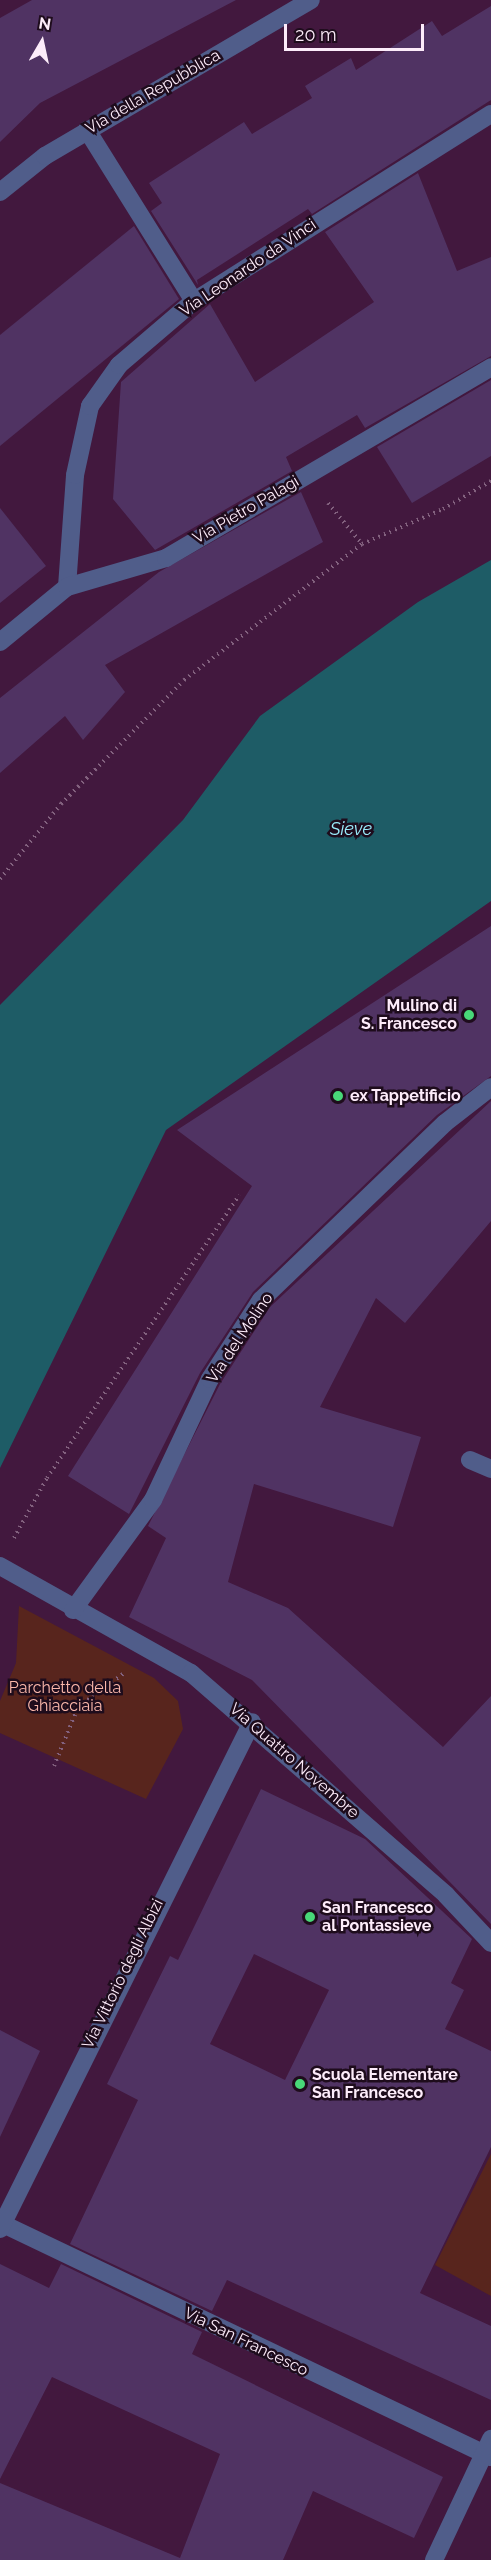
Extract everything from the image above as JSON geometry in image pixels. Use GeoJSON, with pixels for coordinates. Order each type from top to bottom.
{"type":"FeatureCollection","features":[{"type":"Feature","properties":{"kind":"street","name":"Via della Repubblica"},"geometry":{"type":"LineString","coordinates":[[0,192],[87,130],[312,0]]}},
{"type":"Feature","properties":{"kind":"street","name":"Via Leonardo da Vinci"},"geometry":{"type":"LineString","coordinates":[[67,587],[75,475],[90,406],[119,365],[194,301],[491,114]]}},
{"type":"Feature","properties":{"kind":"street"},"geometry":{"type":"LineString","coordinates":[[87,130],[194,301]]}},
{"type":"Feature","properties":{"kind":"street","name":"Via Pietro Palagi"},"geometry":{"type":"LineString","coordinates":[[0,642],[67,587],[166,558],[491,367]]}},
{"type":"Feature","properties":{"kind":"street","name":"Via del Molino"},"geometry":{"type":"LineString","coordinates":[[73,1610],[153,1500],[210,1379],[261,1300],[445,1123],[491,1087]]}},
{"type":"Feature","properties":{"kind":"street"},"geometry":{"type":"LineString","coordinates":[[470,1460],[491,1469]]}},
{"type":"Feature","properties":{"kind":"street","name":"Via Quattro Novembre"},"geometry":{"type":"LineString","coordinates":[[0,1566],[73,1610],[190,1673],[252,1722],[446,1895],[491,1943]]}},
{"type":"Feature","properties":{"kind":"street","name":"Via Vittorio degli Albizi"},"geometry":{"type":"LineString","coordinates":[[1,2227],[97,2026],[252,1722]]}},
{"type":"Feature","properties":{"kind":"street","name":"Via San Francesco"},"geometry":{"type":"LineString","coordinates":[[1,2227],[489,2450]]}},
{"type":"Feature","properties":{"kind":"street"},"geometry":{"type":"LineString","coordinates":[[434,2560],[489,2450]]}},
{"type":"Feature","properties":{"kind":"path"},"geometry":{"type":"LineString","coordinates":[[306,476],[362,544]]}},
{"type":"Feature","properties":{"kind":"path"},"geometry":{"type":"LineString","coordinates":[[0,879],[61,804],[184,680],[362,544],[443,509],[491,481]]}},
{"type":"Feature","properties":{"kind":"path"},"geometry":{"type":"LineString","coordinates":[[10,1545],[47,1478],[239,1195]]}},
{"type":"Feature","properties":{"kind":"path"},"geometry":{"type":"LineString","coordinates":[[54,1766],[78,1707],[125,1673]]}},
{"type":"Feature","properties":{"kind":"green space","name":"Parchetto della Ghiacciaia"},"geometry":{"type":"Polygon","coordinates":[[[19,1606],[154,1678],[178,1701],[183,1729],[146,1799],[0,1733],[0,1701],[16,1663],[19,1606]]]}},
{"type":"Feature","properties":{"kind":"green space"},"geometry":{"type":"Polygon","coordinates":[[[491,2154],[491,2296],[435,2265],[491,2154]]]}},
{"type":"Feature","properties":{"kind":"water","name":"Sieve"},"geometry":{"type":"Polygon","coordinates":[[[491,560],[491,901],[166,1130],[0,1468],[0,1005],[183,820],[260,716],[418,602],[491,560]]]}},
{"type":"Feature","properties":{"kind":"building"},"geometry":{"type":"Polygon","coordinates":[[[32,0],[236,0],[40,103],[0,142],[0,18],[32,0]]]}},
{"type":"Feature","properties":{"kind":"building"},"geometry":{"type":"Polygon","coordinates":[[[491,6],[491,100],[312,214],[308,209],[197,280],[198,285],[151,211],[162,203],[149,183],[244,122],[252,134],[312,98],[305,86],[351,58],[356,70],[432,21],[442,36],[491,6]]]}},
{"type":"Feature","properties":{"kind":"building"},"geometry":{"type":"Polygon","coordinates":[[[418,173],[457,271],[491,257],[491,356],[365,428],[357,415],[286,457],[292,471],[155,550],[113,499],[121,382],[210,304],[255,382],[374,302],[325,232],[418,173]]]}},
{"type":"Feature","properties":{"kind":"building"},"geometry":{"type":"Polygon","coordinates":[[[134,226],[179,299],[0,446],[0,335],[134,226]]]}},
{"type":"Feature","properties":{"kind":"building"},"geometry":{"type":"Polygon","coordinates":[[[491,380],[491,456],[412,503],[377,447],[491,380]]]}},
{"type":"Feature","properties":{"kind":"building"},"geometry":{"type":"Polygon","coordinates":[[[301,492],[323,542],[105,665],[125,692],[83,740],[65,716],[0,773],[0,698],[159,572],[301,492]]]}},
{"type":"Feature","properties":{"kind":"building"},"geometry":{"type":"Polygon","coordinates":[[[0,508],[46,566],[0,603],[0,508]]]}},
{"type":"Feature","properties":{"kind":"building"},"geometry":{"type":"Polygon","coordinates":[[[491,926],[491,1076],[437,1115],[253,1292],[200,1373],[129,1514],[68,1476],[252,1186],[177,1130],[491,926]]]}},
{"type":"Feature","properties":{"kind":"building"},"geometry":{"type":"Polygon","coordinates":[[[491,1101],[491,1221],[405,1323],[376,1298],[320,1407],[421,1437],[393,1527],[254,1484],[228,1582],[288,1608],[443,1747],[491,1696],[491,1924],[252,1680],[129,1617],[166,1538],[148,1526],[220,1384],[270,1307],[491,1101]]]}},
{"type":"Feature","properties":{"kind":"building"},"geometry":{"type":"Polygon","coordinates":[[[261,1789],[365,1839],[472,1939],[451,1983],[464,1990],[445,2029],[491,2051],[491,2147],[420,2293],[491,2326],[491,2400],[227,2280],[212,2311],[70,2244],[138,2100],[107,2084],[170,1956],[178,1960],[261,1789]],[[254,1954],[210,2044],[285,2080],[329,1990],[254,1954]]]}},
{"type":"Feature","properties":{"kind":"building"},"geometry":{"type":"Polygon","coordinates":[[[0,2030],[40,2051],[0,2137],[0,2030]]]}},
{"type":"Feature","properties":{"kind":"building"},"geometry":{"type":"Polygon","coordinates":[[[0,2264],[49,2288],[61,2264],[202,2332],[192,2354],[443,2477],[414,2538],[313,2491],[283,2560],[0,2560],[0,2483],[180,2558],[220,2454],[52,2377],[0,2479],[0,2264]]]}},
{"type":"Feature","properties":{"kind":"place","name":"Mulino di S. Francesco"},"geometry":{"type":"Point","coordinates":[469,1015]}},
{"type":"Feature","properties":{"kind":"place","name":"ex Tappetificio"},"geometry":{"type":"Point","coordinates":[338,1096]}},
{"type":"Feature","properties":{"kind":"place","name":"San Francesco al Pontassieve"},"geometry":{"type":"Point","coordinates":[310,1917]}},
{"type":"Feature","properties":{"kind":"place","name":"Scuola Elementare San Francesco"},"geometry":{"type":"Point","coordinates":[300,2084]}}]}
